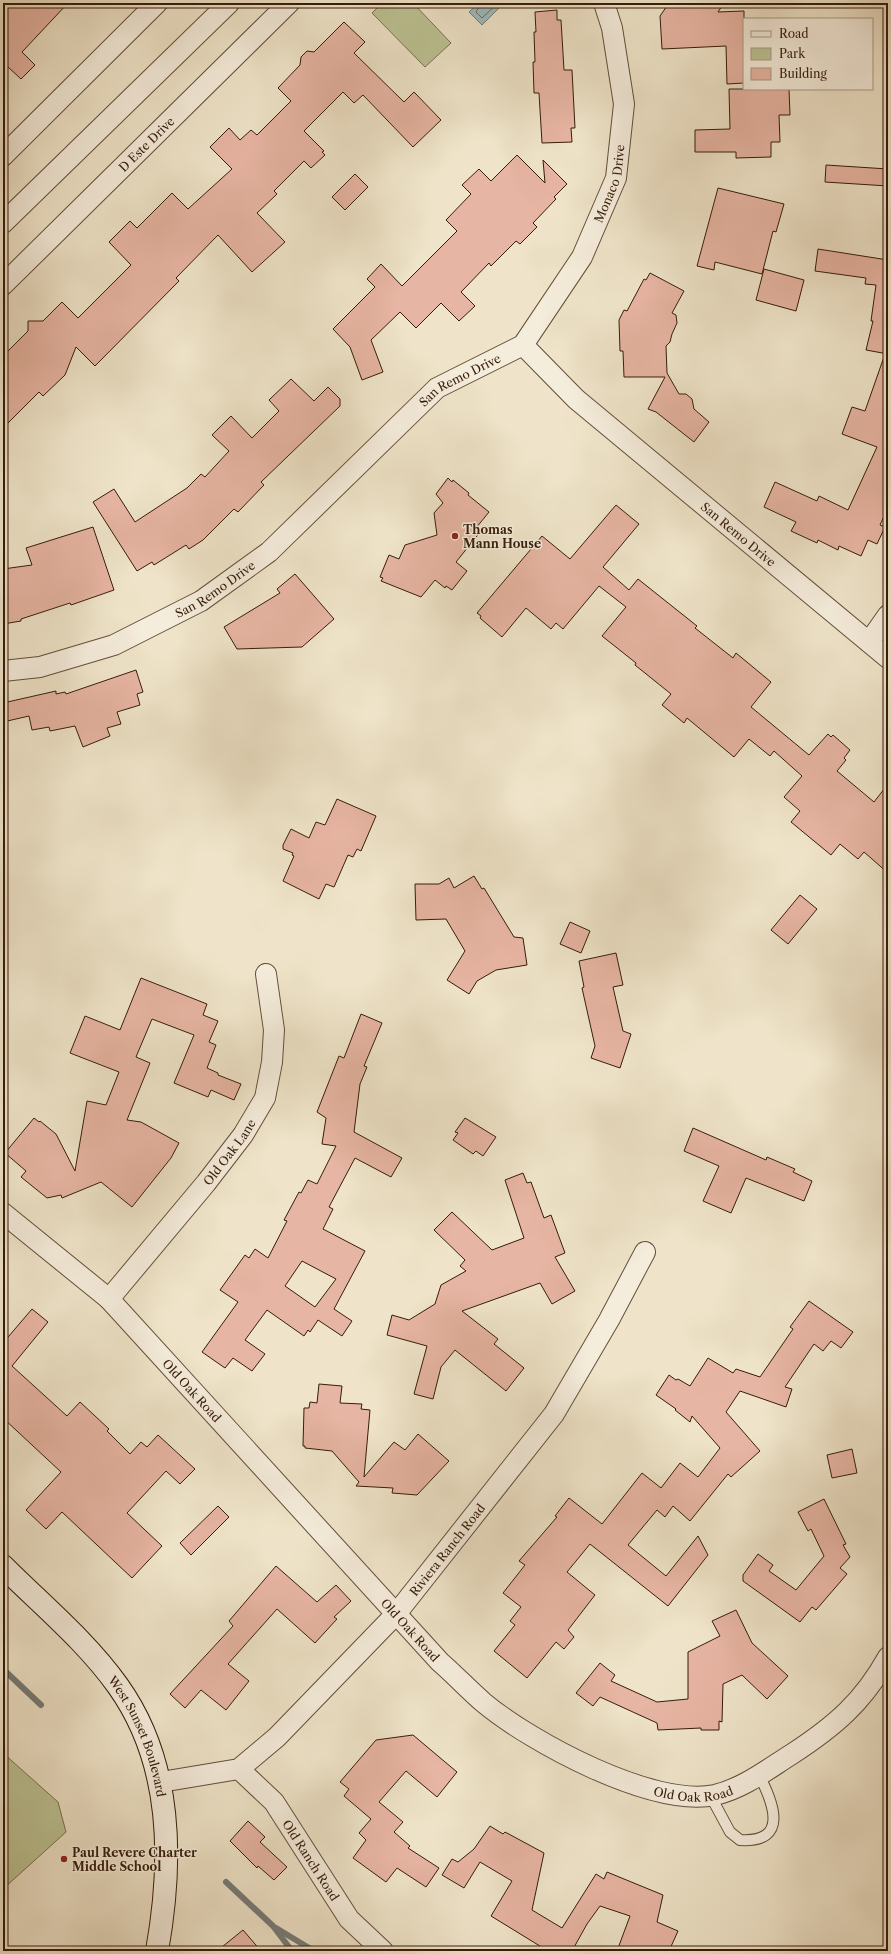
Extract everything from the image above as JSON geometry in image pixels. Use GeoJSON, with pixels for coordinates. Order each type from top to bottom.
{"type":"FeatureCollection","features":[{"type":"Feature","properties":{"kind":"main road","name":"West Sunset Boulevard"},"geometry":{"type":"LineString","coordinates":[[3,1566],[86,1647],[118,1686],[140,1722],[152,1750],[161,1782],[166,1843],[166,1878],[163,1916],[157,1951]]}},
{"type":"Feature","properties":{"kind":"street"},"geometry":{"type":"LineString","coordinates":[[3,156],[157,3]]}},
{"type":"Feature","properties":{"kind":"street"},"geometry":{"type":"LineString","coordinates":[[3,223],[229,3]]}},
{"type":"Feature","properties":{"kind":"street","name":"D Este Drive"},"geometry":{"type":"LineString","coordinates":[[3,285],[289,3]]}},
{"type":"Feature","properties":{"kind":"street","name":"Monaco Drive"},"geometry":{"type":"LineString","coordinates":[[523,345],[582,257],[616,178],[624,104],[612,28],[604,3]]}},
{"type":"Feature","properties":{"kind":"street","name":"San Remo Drive"},"geometry":{"type":"LineString","coordinates":[[3,671],[40,667],[114,644],[201,601],[269,552],[437,388],[523,345],[576,399],[888,658]]}},
{"type":"Feature","properties":{"kind":"street"},"geometry":{"type":"LineString","coordinates":[[869,642],[888,615]]}},
{"type":"Feature","properties":{"kind":"street","name":"Old Oak Lane"},"geometry":{"type":"LineString","coordinates":[[109,1300],[206,1183],[243,1135],[264,1098],[272,1062],[274,1030],[266,974]]}},
{"type":"Feature","properties":{"kind":"street","name":"Old Oak Road"},"geometry":{"type":"LineString","coordinates":[[3,1213],[109,1300],[440,1662],[485,1703],[534,1738],[584,1764],[642,1787],[681,1795],[710,1795],[743,1786],[811,1741],[846,1714],[876,1679],[888,1656]]}},
{"type":"Feature","properties":{"kind":"street","name":"Riviera Ranch Road"},"geometry":{"type":"LineString","coordinates":[[239,1769],[277,1737],[396,1614],[554,1414],[609,1320],[645,1252]]}},
{"type":"Feature","properties":{"kind":"street"},"geometry":{"type":"LineString","coordinates":[[161,1782],[239,1769]]}},
{"type":"Feature","properties":{"kind":"street","name":"Old Ranch Road"},"geometry":{"type":"LineString","coordinates":[[239,1769],[274,1802],[349,1919],[383,1951]]}},
{"type":"Feature","properties":{"kind":"lane"},"geometry":{"type":"LineString","coordinates":[[710,1795],[730,1832],[740,1840],[761,1838],[768,1832],[775,1816],[770,1797],[759,1775]]}},
{"type":"Feature","properties":{"kind":"green space"},"geometry":{"type":"Polygon","coordinates":[[[382,3],[413,3],[451,43],[425,67],[372,13],[382,3]]]}},
{"type":"Feature","properties":{"kind":"green space"},"geometry":{"type":"Polygon","coordinates":[[[3,1753],[58,1802],[66,1832],[3,1889],[3,1753]]]}},
{"type":"Feature","properties":{"kind":"water"},"geometry":{"type":"Polygon","coordinates":[[[479,3],[504,3],[482,25],[469,12],[479,3]]]}},
{"type":"Feature","properties":{"kind":"building"},"geometry":{"type":"Polygon","coordinates":[[[3,3],[68,3],[22,52],[35,65],[21,79],[8,67],[3,71],[3,3]]]}},
{"type":"Feature","properties":{"kind":"building"},"geometry":{"type":"Polygon","coordinates":[[[669,3],[724,3],[718,12],[744,11],[743,83],[727,84],[726,46],[662,49],[660,16],[669,3]]]}},
{"type":"Feature","properties":{"kind":"building"},"geometry":{"type":"Polygon","coordinates":[[[557,10],[557,20],[561,20],[564,70],[572,70],[575,128],[571,128],[572,142],[542,143],[539,93],[534,93],[533,62],[535,62],[535,12],[557,10]]]}},
{"type":"Feature","properties":{"kind":"building"},"geometry":{"type":"Polygon","coordinates":[[[344,22],[365,42],[354,53],[404,102],[414,92],[441,120],[413,147],[363,95],[354,103],[343,92],[304,131],[324,151],[322,152],[325,155],[311,168],[304,161],[274,191],[277,194],[257,213],[285,242],[252,272],[218,235],[176,278],[179,281],[95,366],[76,347],[65,375],[43,396],[39,392],[3,428],[3,356],[28,331],[28,321],[43,321],[62,302],[78,318],[131,265],[109,242],[130,221],[137,228],[172,193],[188,209],[232,169],[210,147],[229,128],[240,140],[251,130],[257,135],[291,101],[278,88],[300,65],[301,57],[307,51],[314,52],[344,22]]]}},
{"type":"Feature","properties":{"kind":"building"},"geometry":{"type":"Polygon","coordinates":[[[729,89],[789,90],[790,115],[779,115],[780,142],[771,142],[771,157],[736,158],[736,152],[695,152],[695,130],[730,129],[729,89]]]}},
{"type":"Feature","properties":{"kind":"building"},"geometry":{"type":"Polygon","coordinates":[[[517,155],[545,183],[543,160],[567,184],[554,197],[556,199],[533,223],[537,227],[520,244],[516,241],[491,266],[489,263],[461,292],[475,306],[459,321],[441,303],[416,328],[400,312],[371,340],[383,372],[362,380],[350,347],[333,329],[375,287],[367,279],[381,264],[402,286],[457,231],[446,220],[471,194],[462,185],[479,169],[491,181],[517,155]]]}},
{"type":"Feature","properties":{"kind":"building"},"geometry":{"type":"Polygon","coordinates":[[[826,165],[888,169],[888,186],[825,182],[826,165]]]}},
{"type":"Feature","properties":{"kind":"building"},"geometry":{"type":"Polygon","coordinates":[[[355,174],[368,187],[345,210],[332,197],[355,174]]]}},
{"type":"Feature","properties":{"kind":"building"},"geometry":{"type":"Polygon","coordinates":[[[718,188],[784,204],[776,232],[773,231],[762,274],[715,262],[714,270],[697,266],[718,188]]]}},
{"type":"Feature","properties":{"kind":"building"},"geometry":{"type":"Polygon","coordinates":[[[818,249],[888,260],[888,354],[866,350],[873,321],[871,321],[876,285],[865,284],[866,278],[815,271],[818,249]]]}},
{"type":"Feature","properties":{"kind":"building"},"geometry":{"type":"Polygon","coordinates":[[[764,269],[804,280],[796,311],[756,300],[764,269]]]}},
{"type":"Feature","properties":{"kind":"building"},"geometry":{"type":"Polygon","coordinates":[[[650,273],[684,291],[672,313],[676,315],[677,323],[670,342],[666,346],[667,373],[679,394],[686,394],[692,399],[694,409],[709,422],[694,442],[656,412],[648,409],[665,377],[624,377],[623,351],[620,351],[619,320],[624,310],[627,311],[644,279],[646,280],[650,273]]]}},
{"type":"Feature","properties":{"kind":"building"},"geometry":{"type":"Polygon","coordinates":[[[885,354],[888,354],[888,508],[880,525],[885,527],[877,544],[868,540],[861,556],[839,546],[838,550],[818,540],[817,543],[791,531],[796,522],[764,507],[775,482],[817,501],[819,496],[848,510],[877,447],[842,434],[852,407],[865,411],[885,354]]]}},
{"type":"Feature","properties":{"kind":"building"},"geometry":{"type":"Polygon","coordinates":[[[291,379],[314,401],[328,387],[340,399],[340,406],[261,482],[264,485],[238,512],[234,509],[203,540],[189,549],[186,545],[154,565],[152,562],[137,571],[93,502],[114,489],[135,522],[187,488],[201,474],[205,477],[229,451],[212,435],[231,416],[252,438],[279,411],[269,400],[291,379]]]}},
{"type":"Feature","properties":{"kind":"building","name":"Thomas Mann House"},"geometry":{"type":"Polygon","coordinates":[[[448,478],[452,482],[453,480],[469,493],[468,495],[489,512],[476,528],[481,531],[456,562],[467,571],[452,590],[446,586],[445,588],[435,580],[421,597],[381,581],[383,578],[380,577],[389,555],[399,559],[405,545],[437,535],[434,513],[443,503],[436,494],[448,478]]]}},
{"type":"Feature","properties":{"kind":"building"},"geometry":{"type":"Polygon","coordinates":[[[616,505],[639,524],[603,567],[629,590],[638,579],[697,626],[695,628],[733,658],[736,653],[771,682],[751,707],[809,755],[828,734],[831,737],[833,735],[850,750],[844,758],[846,760],[837,771],[874,802],[888,784],[888,873],[864,852],[858,859],[840,844],[831,855],[791,822],[800,811],[784,797],[802,776],[774,751],[770,756],[749,739],[734,757],[687,718],[684,723],[662,705],[671,694],[635,665],[636,663],[602,636],[626,607],[599,586],[563,629],[556,623],[551,629],[526,608],[502,637],[480,618],[481,616],[477,613],[542,536],[570,559],[616,505]]]}},
{"type":"Feature","properties":{"kind":"building"},"geometry":{"type":"Polygon","coordinates":[[[93,527],[114,590],[71,605],[70,603],[21,619],[21,621],[3,624],[3,569],[32,565],[26,548],[93,527]]]}},
{"type":"Feature","properties":{"kind":"building"},"geometry":{"type":"Polygon","coordinates":[[[295,574],[334,619],[302,647],[237,649],[224,627],[280,593],[277,589],[295,574]]]}},
{"type":"Feature","properties":{"kind":"building"},"geometry":{"type":"Polygon","coordinates":[[[136,670],[143,692],[137,694],[140,705],[117,712],[121,724],[107,728],[110,736],[83,747],[75,726],[50,731],[49,727],[32,730],[29,716],[3,722],[3,703],[56,691],[56,694],[65,692],[66,694],[136,670]]]}},
{"type":"Feature","properties":{"kind":"building"},"geometry":{"type":"Polygon","coordinates":[[[337,799],[376,816],[361,851],[357,849],[353,857],[348,855],[334,887],[326,884],[319,899],[283,881],[294,856],[292,855],[293,853],[283,849],[283,845],[291,829],[309,838],[316,822],[325,825],[337,799]]]}},
{"type":"Feature","properties":{"kind":"building"},"geometry":{"type":"Polygon","coordinates":[[[474,876],[482,889],[484,888],[514,937],[523,938],[527,965],[496,970],[477,981],[469,994],[447,980],[465,951],[446,919],[416,920],[415,884],[439,884],[449,878],[454,888],[474,876]]]}},
{"type":"Feature","properties":{"kind":"building"},"geometry":{"type":"Polygon","coordinates":[[[800,895],[817,909],[788,944],[771,930],[800,895]]]}},
{"type":"Feature","properties":{"kind":"building"},"geometry":{"type":"Polygon","coordinates":[[[570,922],[590,931],[581,953],[560,944],[570,922]]]}},
{"type":"Feature","properties":{"kind":"building"},"geometry":{"type":"Polygon","coordinates":[[[616,953],[623,985],[613,987],[623,1031],[631,1034],[620,1068],[591,1058],[595,1046],[582,988],[584,987],[579,961],[616,953]]]}},
{"type":"Feature","properties":{"kind":"building"},"geometry":{"type":"Polygon","coordinates":[[[141,978],[207,1004],[203,1015],[218,1021],[209,1042],[216,1045],[207,1068],[218,1073],[218,1075],[241,1084],[234,1100],[211,1090],[208,1097],[174,1083],[194,1035],[152,1019],[136,1057],[150,1063],[127,1120],[141,1122],[179,1143],[171,1158],[132,1207],[101,1182],[62,1198],[61,1195],[47,1198],[21,1177],[26,1171],[5,1153],[34,1118],[56,1134],[75,1171],[87,1101],[106,1105],[119,1072],[70,1053],[85,1016],[120,1030],[141,978]]]}},
{"type":"Feature","properties":{"kind":"building"},"geometry":{"type":"Polygon","coordinates":[[[361,1014],[382,1023],[364,1066],[367,1067],[360,1084],[354,1132],[402,1158],[391,1177],[355,1158],[329,1207],[333,1209],[323,1229],[365,1251],[334,1309],[352,1321],[342,1336],[318,1320],[310,1332],[308,1330],[304,1336],[267,1310],[245,1340],[265,1354],[252,1371],[233,1358],[225,1368],[202,1352],[238,1302],[220,1290],[245,1255],[249,1258],[255,1249],[268,1258],[287,1221],[284,1220],[299,1192],[301,1193],[308,1180],[317,1184],[336,1146],[322,1144],[326,1118],[317,1112],[339,1056],[344,1058],[361,1014]],[[302,1261],[285,1286],[315,1307],[336,1279],[302,1261]]]}},
{"type":"Feature","properties":{"kind":"building"},"geometry":{"type":"Polygon","coordinates":[[[465,1118],[496,1137],[483,1156],[476,1151],[473,1154],[453,1140],[458,1133],[455,1132],[465,1118]]]}},
{"type":"Feature","properties":{"kind":"building"},"geometry":{"type":"Polygon","coordinates":[[[693,1128],[766,1160],[767,1157],[795,1169],[793,1172],[812,1181],[804,1201],[746,1178],[731,1213],[703,1201],[719,1166],[684,1151],[693,1128]]]}},
{"type":"Feature","properties":{"kind":"building"},"geometry":{"type":"Polygon","coordinates":[[[523,1173],[527,1183],[531,1182],[544,1218],[551,1215],[565,1253],[555,1257],[575,1291],[552,1304],[540,1283],[462,1311],[498,1339],[494,1344],[524,1368],[506,1391],[455,1350],[441,1367],[433,1399],[414,1394],[427,1346],[387,1335],[392,1315],[409,1320],[435,1304],[441,1285],[466,1271],[460,1266],[465,1260],[434,1230],[452,1212],[492,1250],[524,1238],[505,1180],[523,1173]]]}},
{"type":"Feature","properties":{"kind":"building"},"geometry":{"type":"Polygon","coordinates":[[[809,1301],[853,1332],[841,1348],[831,1341],[823,1351],[814,1344],[785,1387],[792,1389],[786,1407],[740,1391],[726,1412],[760,1451],[731,1477],[728,1474],[690,1521],[673,1506],[665,1517],[657,1510],[628,1545],[666,1576],[698,1536],[708,1555],[668,1606],[590,1544],[567,1572],[595,1595],[568,1630],[574,1637],[564,1649],[556,1642],[527,1678],[494,1651],[515,1625],[510,1621],[521,1607],[503,1593],[525,1565],[519,1561],[557,1517],[555,1516],[569,1498],[602,1524],[642,1473],[661,1488],[680,1463],[698,1477],[720,1448],[692,1416],[690,1422],[675,1410],[676,1409],[656,1395],[669,1375],[690,1386],[708,1358],[733,1373],[736,1369],[760,1377],[793,1329],[790,1327],[809,1301]]]}},
{"type":"Feature","properties":{"kind":"building"},"geometry":{"type":"Polygon","coordinates":[[[32,1309],[48,1322],[12,1366],[67,1416],[80,1402],[109,1429],[107,1431],[130,1454],[141,1442],[147,1447],[158,1435],[195,1469],[180,1484],[166,1471],[127,1513],[162,1546],[132,1578],[62,1512],[46,1529],[26,1510],[61,1472],[3,1418],[3,1343],[32,1309]]]}},
{"type":"Feature","properties":{"kind":"building"},"geometry":{"type":"Polygon","coordinates":[[[319,1384],[342,1386],[340,1403],[362,1404],[361,1409],[370,1410],[364,1477],[394,1442],[405,1450],[418,1434],[449,1461],[417,1495],[392,1493],[393,1488],[356,1486],[359,1482],[332,1451],[305,1448],[305,1446],[303,1446],[304,1408],[309,1408],[310,1402],[317,1403],[319,1384]]]}},
{"type":"Feature","properties":{"kind":"building"},"geometry":{"type":"Polygon","coordinates":[[[852,1449],[857,1473],[832,1478],[827,1455],[852,1449]]]}},
{"type":"Feature","properties":{"kind":"building"},"geometry":{"type":"Polygon","coordinates":[[[824,1499],[846,1544],[843,1545],[850,1557],[840,1568],[847,1574],[816,1610],[812,1607],[800,1622],[743,1581],[743,1575],[758,1554],[773,1565],[769,1571],[796,1590],[824,1556],[811,1529],[808,1531],[798,1512],[824,1499]]]}},
{"type":"Feature","properties":{"kind":"building"},"geometry":{"type":"Polygon","coordinates":[[[218,1506],[229,1517],[191,1555],[180,1543],[218,1506]]]}},
{"type":"Feature","properties":{"kind":"building"},"geometry":{"type":"Polygon","coordinates":[[[276,1566],[317,1602],[336,1585],[351,1601],[334,1617],[337,1619],[315,1643],[277,1609],[228,1664],[249,1681],[226,1710],[201,1690],[185,1708],[170,1694],[233,1626],[229,1621],[276,1566]]]}},
{"type":"Feature","properties":{"kind":"building"},"geometry":{"type":"Polygon","coordinates":[[[736,1610],[752,1643],[788,1676],[767,1699],[742,1675],[723,1684],[722,1722],[719,1721],[719,1730],[701,1730],[701,1728],[658,1730],[657,1723],[600,1697],[593,1706],[576,1693],[600,1663],[615,1675],[611,1681],[657,1702],[688,1699],[688,1652],[720,1636],[712,1621],[736,1610]]]}},
{"type":"Feature","properties":{"kind":"building"},"geometry":{"type":"Polygon","coordinates":[[[413,1735],[457,1772],[437,1797],[406,1771],[379,1802],[403,1822],[394,1832],[410,1846],[408,1848],[439,1868],[426,1887],[397,1868],[386,1882],[353,1858],[366,1840],[359,1833],[371,1819],[344,1796],[349,1789],[340,1782],[376,1740],[413,1735]]]}},
{"type":"Feature","properties":{"kind":"building"},"geometry":{"type":"Polygon","coordinates":[[[248,1821],[265,1837],[260,1842],[287,1867],[274,1880],[258,1866],[257,1868],[230,1841],[248,1821]]]}},
{"type":"Feature","properties":{"kind":"building"},"geometry":{"type":"Polygon","coordinates":[[[490,1826],[503,1834],[505,1832],[544,1853],[532,1910],[562,1928],[596,1874],[604,1879],[607,1872],[663,1895],[657,1922],[678,1931],[669,1951],[617,1951],[630,1916],[600,1906],[587,1924],[572,1951],[548,1951],[491,1916],[512,1881],[480,1862],[464,1888],[442,1875],[452,1859],[458,1862],[474,1849],[490,1826]]]}},
{"type":"Feature","properties":{"kind":"building"},"geometry":{"type":"Polygon","coordinates":[[[243,1930],[261,1951],[217,1951],[243,1930]]]}},
{"type":"Feature","properties":{"kind":"waterway"},"geometry":{"type":"LineString","coordinates":[[3,1669],[41,1705]]}},
{"type":"Feature","properties":{"kind":"waterway"},"geometry":{"type":"LineString","coordinates":[[226,1882],[273,1926],[292,1951]]}},
{"type":"Feature","properties":{"kind":"waterway"},"geometry":{"type":"LineString","coordinates":[[276,1928],[314,1951]]}},
{"type":"Feature","properties":{"kind":"place","name":"Thomas Mann House"},"geometry":{"type":"Point","coordinates":[455,536]}},
{"type":"Feature","properties":{"kind":"place","name":"Paul Revere Charter Middle School"},"geometry":{"type":"Point","coordinates":[64,1859]}}]}
